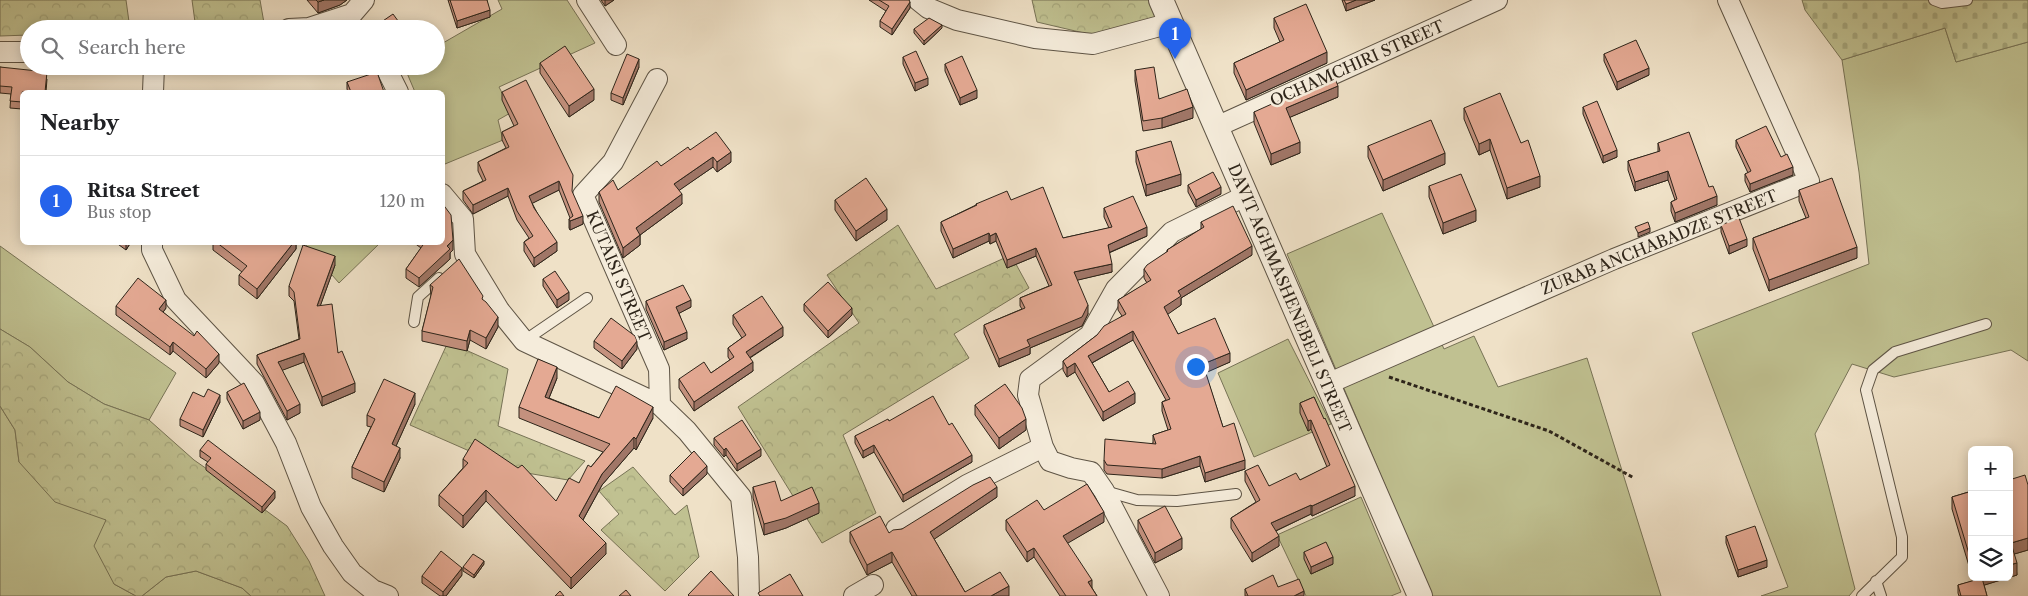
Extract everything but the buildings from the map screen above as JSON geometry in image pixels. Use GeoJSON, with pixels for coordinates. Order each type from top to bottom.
{"type":"FeatureCollection","features":[{"type":"Feature","properties":{"kind":"street"},"geometry":{"type":"LineString","coordinates":[[587,0],[616,45]]}},
{"type":"Feature","properties":{"kind":"street"},"geometry":{"type":"LineString","coordinates":[[918,0],[928,8],[957,20],[1035,38],[1093,44],[1171,23]]}},
{"type":"Feature","properties":{"kind":"street","name":"DAVIT AGHMASHENEBELI STREET"},"geometry":{"type":"LineString","coordinates":[[1161,0],[1420,596]]}},
{"type":"Feature","properties":{"kind":"street","name":"OCHAMCHIRI STREET"},"geometry":{"type":"LineString","coordinates":[[1216,127],[1497,0]]}},
{"type":"Feature","properties":{"kind":"street","name":"ZURAB ANCHABADZE STREET"},"geometry":{"type":"LineString","coordinates":[[1327,384],[1614,259],[1809,181],[1728,0]]}},
{"type":"Feature","properties":{"kind":"street"},"geometry":{"type":"LineString","coordinates":[[338,20],[359,14]]}},
{"type":"Feature","properties":{"kind":"street"},"geometry":{"type":"LineString","coordinates":[[0,52],[20,52]]}},
{"type":"Feature","properties":{"kind":"street"},"geometry":{"type":"LineString","coordinates":[[153,90],[154,75]]}},
{"type":"Feature","properties":{"kind":"street"},"geometry":{"type":"LineString","coordinates":[[390,75],[397,90]]}},
{"type":"Feature","properties":{"kind":"street","name":"KUTAISI STREET"},"geometry":{"type":"LineString","coordinates":[[657,79],[613,162],[583,195],[659,369],[660,405]]}},
{"type":"Feature","properties":{"kind":"street"},"geometry":{"type":"LineString","coordinates":[[1159,596],[1104,491],[1091,472],[1050,461],[1043,447],[1028,395],[1030,380],[1090,335],[1116,289],[1172,232],[1245,196]]}},
{"type":"Feature","properties":{"kind":"street"},"geometry":{"type":"LineString","coordinates":[[445,198],[463,219],[462,257],[499,310],[524,341],[660,405],[687,431],[741,498],[748,557],[749,596]]}},
{"type":"Feature","properties":{"kind":"street"},"geometry":{"type":"LineString","coordinates":[[152,245],[152,250],[176,300],[254,383],[286,443],[311,507],[333,546],[352,574],[372,590],[382,595]]}},
{"type":"Feature","properties":{"kind":"street"},"geometry":{"type":"LineString","coordinates":[[896,529],[967,485],[1043,447]]}},
{"type":"Feature","properties":{"kind":"street"},"geometry":{"type":"LineString","coordinates":[[854,596],[873,585]]}},
{"type":"Feature","properties":{"kind":"lane"},"geometry":{"type":"LineString","coordinates":[[1934,0],[1942,4],[1967,0]]}},
{"type":"Feature","properties":{"kind":"lane"},"geometry":{"type":"LineString","coordinates":[[414,322],[418,297],[445,273]]}},
{"type":"Feature","properties":{"kind":"lane"},"geometry":{"type":"LineString","coordinates":[[524,341],[587,298]]}},
{"type":"Feature","properties":{"kind":"lane"},"geometry":{"type":"LineString","coordinates":[[1862,596],[1902,557],[1902,537],[1866,390],[1873,370],[1895,352],[1986,324]]}},
{"type":"Feature","properties":{"kind":"lane"},"geometry":{"type":"LineString","coordinates":[[1104,491],[1137,500],[1177,501],[1236,494]]}},
{"type":"Feature","properties":{"kind":"lane"},"geometry":{"type":"LineString","coordinates":[[1876,581],[1881,596]]}},
{"type":"Feature","properties":{"kind":"path"},"geometry":{"type":"LineString","coordinates":[[1365,368],[1549,431],[1634,478]]}},
{"type":"Feature","properties":{"kind":"green space"},"geometry":{"type":"Polygon","coordinates":[[[0,0],[126,0],[129,20],[20,20],[20,35],[0,36],[0,0]]]}},
{"type":"Feature","properties":{"kind":"green space"},"geometry":{"type":"Polygon","coordinates":[[[192,0],[260,0],[263,20],[195,20],[192,0]]]}},
{"type":"Feature","properties":{"kind":"green space"},"geometry":{"type":"Polygon","coordinates":[[[498,0],[567,0],[595,43],[499,87],[512,112],[498,120],[503,140],[445,164],[445,90],[414,90],[408,75],[445,75],[445,42],[502,9],[498,0]]]}},
{"type":"Feature","properties":{"kind":"green space"},"geometry":{"type":"Polygon","coordinates":[[[1032,0],[1150,0],[1158,18],[1101,37],[1037,22],[1032,0]]]}},
{"type":"Feature","properties":{"kind":"green space"},"geometry":{"type":"Polygon","coordinates":[[[1802,0],[2028,0],[2028,42],[1956,62],[1945,28],[1842,60],[1805,10],[1802,0]]]}},
{"type":"Feature","properties":{"kind":"green space"},"geometry":{"type":"Polygon","coordinates":[[[1945,28],[1956,62],[2028,42],[2028,361],[2011,350],[1894,377],[1852,364],[1815,434],[1855,589],[1849,596],[1761,596],[1788,587],[1692,333],[1869,264],[1859,172],[1842,60],[1945,28]]]}},
{"type":"Feature","properties":{"kind":"green space"},"geometry":{"type":"Polygon","coordinates":[[[1382,213],[1444,349],[1474,336],[1498,387],[1587,358],[1661,596],[1432,596],[1287,254],[1382,213]]]}},
{"type":"Feature","properties":{"kind":"green space"},"geometry":{"type":"Polygon","coordinates":[[[898,225],[936,289],[1011,255],[1029,288],[954,334],[969,358],[843,435],[876,513],[822,543],[738,407],[859,323],[827,275],[898,225]]]}},
{"type":"Feature","properties":{"kind":"green space"},"geometry":{"type":"Polygon","coordinates":[[[306,245],[378,245],[339,283],[306,245]]]}},
{"type":"Feature","properties":{"kind":"green space"},"geometry":{"type":"Polygon","coordinates":[[[0,246],[176,373],[149,420],[104,404],[68,382],[30,347],[0,329],[0,246]]]}},
{"type":"Feature","properties":{"kind":"green space"},"geometry":{"type":"Polygon","coordinates":[[[0,329],[30,347],[68,382],[104,404],[149,420],[194,460],[287,526],[309,561],[325,596],[251,596],[242,588],[196,571],[166,577],[142,596],[136,596],[114,584],[94,546],[106,520],[55,502],[19,462],[15,430],[0,406],[0,329]]]}},
{"type":"Feature","properties":{"kind":"green space"},"geometry":{"type":"Polygon","coordinates":[[[1288,339],[1331,424],[1254,457],[1218,373],[1288,339]]]}},
{"type":"Feature","properties":{"kind":"green space"},"geometry":{"type":"Polygon","coordinates":[[[448,342],[508,369],[498,426],[585,461],[568,480],[515,471],[410,425],[448,342]]]}},
{"type":"Feature","properties":{"kind":"green space"},"geometry":{"type":"Polygon","coordinates":[[[0,406],[15,430],[19,462],[106,520],[114,584],[136,596],[0,596],[0,406]]]}},
{"type":"Feature","properties":{"kind":"green space"},"geometry":{"type":"Polygon","coordinates":[[[633,467],[675,515],[687,505],[699,557],[665,591],[601,530],[619,514],[599,491],[633,467]]]}},
{"type":"Feature","properties":{"kind":"green space"},"geometry":{"type":"Polygon","coordinates":[[[1361,497],[1401,592],[1391,596],[1306,596],[1277,535],[1361,497]]]}},
{"type":"Feature","properties":{"kind":"green space"},"geometry":{"type":"Polygon","coordinates":[[[196,571],[242,588],[251,596],[142,596],[166,577],[196,571]]]}},
{"type":"Feature","properties":{"kind":"place","name":"Ritsa Street"},"geometry":{"type":"Point","coordinates":[1175,59]}}]}
